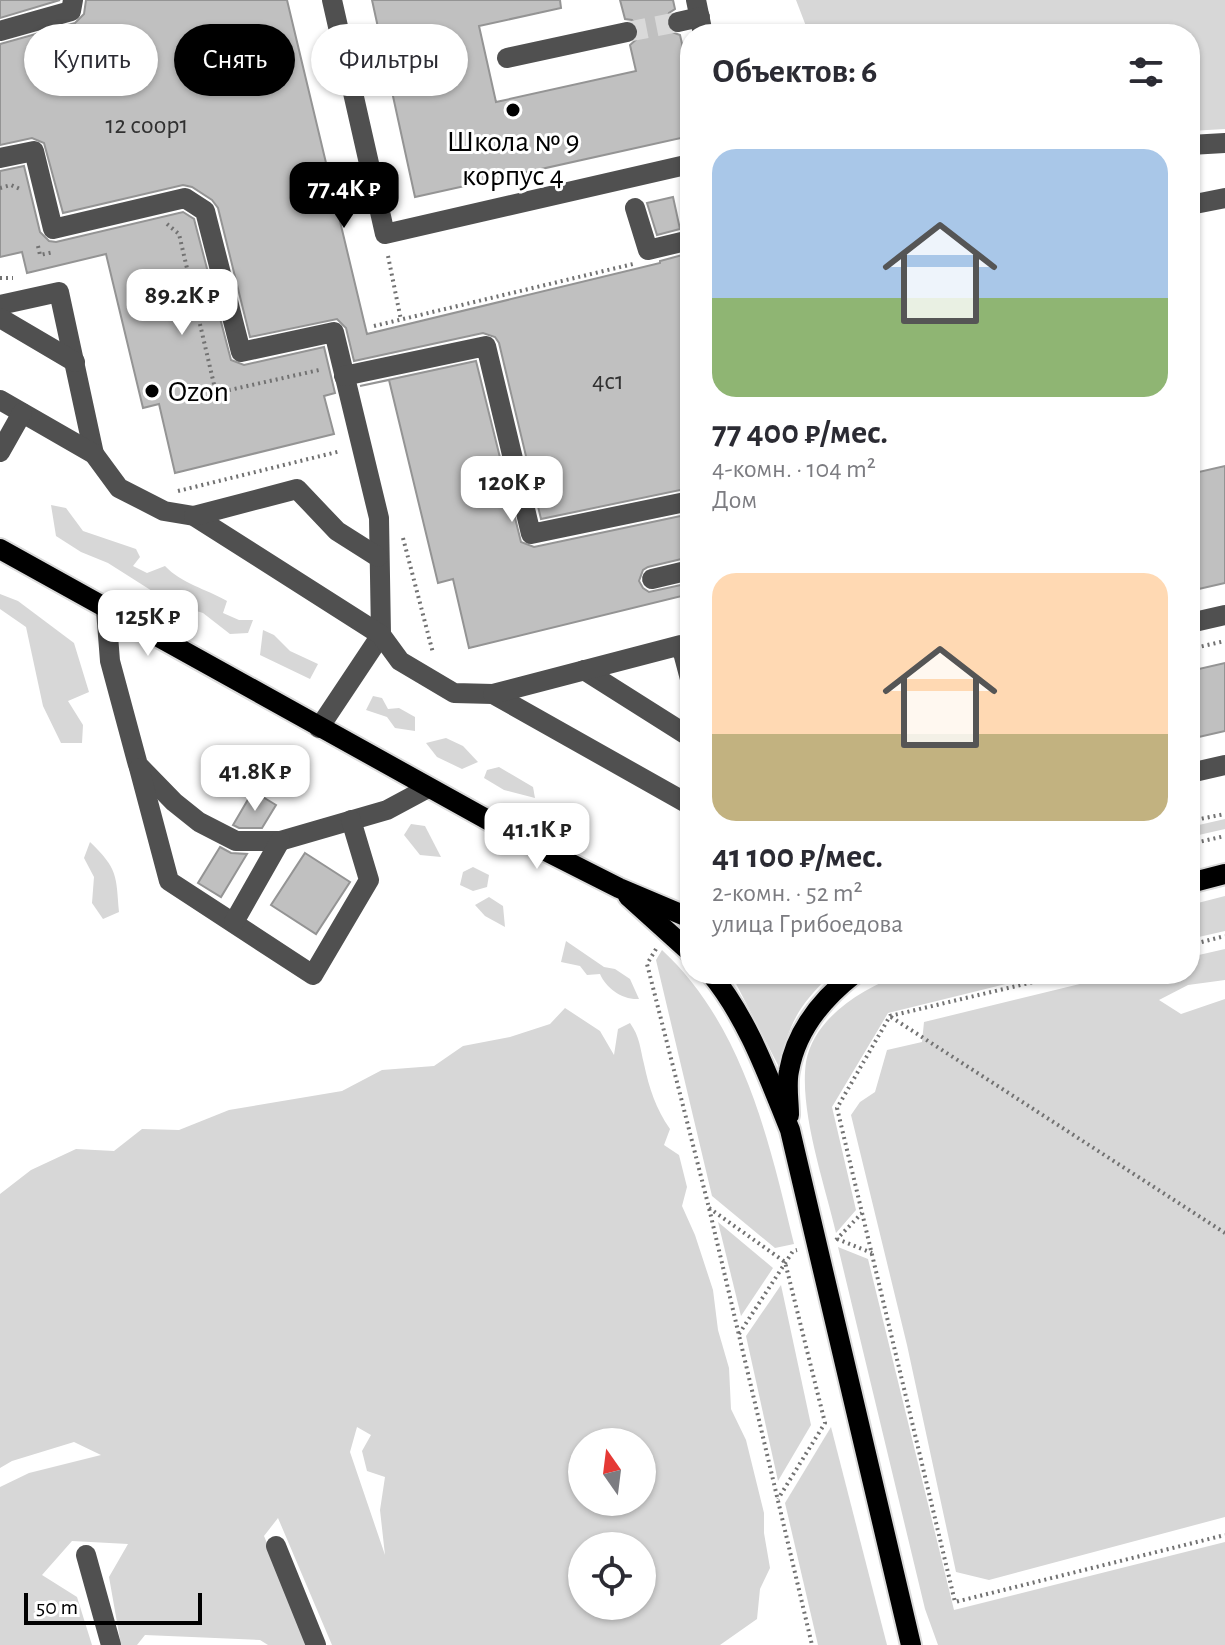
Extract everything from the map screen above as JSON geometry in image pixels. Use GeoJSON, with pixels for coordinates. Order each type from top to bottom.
{"type":"FeatureCollection","features":[{"type":"Feature","properties":{"kind":"main road"},"geometry":{"type":"LineString","coordinates":[[0,549],[428,788],[619,888],[680,914]]}},
{"type":"Feature","properties":{"kind":"main road"},"geometry":{"type":"LineString","coordinates":[[1200,880],[1225,874]]}},
{"type":"Feature","properties":{"kind":"main road"},"geometry":{"type":"LineString","coordinates":[[619,888],[680,944]]}},
{"type":"Feature","properties":{"kind":"main road"},"geometry":{"type":"LineString","coordinates":[[718,984],[740,1017],[762,1061],[790,1130],[911,1645]]}},
{"type":"Feature","properties":{"kind":"main road"},"geometry":{"type":"LineString","coordinates":[[790,1130],[788,1075],[792,1055],[816,1010],[843,984]]}},
{"type":"Feature","properties":{"kind":"main road"},"geometry":{"type":"LineString","coordinates":[[905,1613],[923,1645]]}},
{"type":"Feature","properties":{"kind":"street"},"geometry":{"type":"LineString","coordinates":[[0,31],[71,11],[73,0]]}},
{"type":"Feature","properties":{"kind":"street"},"geometry":{"type":"LineString","coordinates":[[332,0],[385,234],[680,166]]}},
{"type":"Feature","properties":{"kind":"street"},"geometry":{"type":"LineString","coordinates":[[678,22],[700,17]]}},
{"type":"Feature","properties":{"kind":"street"},"geometry":{"type":"LineString","coordinates":[[507,58],[627,32]]}},
{"type":"Feature","properties":{"kind":"street"},"geometry":{"type":"LineString","coordinates":[[1200,144],[1225,143]]}},
{"type":"Feature","properties":{"kind":"street"},"geometry":{"type":"LineString","coordinates":[[0,158],[34,151],[53,229],[185,198],[205,211],[241,352],[334,332],[336,375],[379,518],[381,635],[319,728]]}},
{"type":"Feature","properties":{"kind":"street"},"geometry":{"type":"LineString","coordinates":[[1200,203],[1225,198]]}},
{"type":"Feature","properties":{"kind":"street"},"geometry":{"type":"LineString","coordinates":[[635,208],[648,250],[680,242]]}},
{"type":"Feature","properties":{"kind":"street"},"geometry":{"type":"LineString","coordinates":[[0,305],[59,292],[94,454]]}},
{"type":"Feature","properties":{"kind":"street"},"geometry":{"type":"LineString","coordinates":[[0,318],[75,362]]}},
{"type":"Feature","properties":{"kind":"street"},"geometry":{"type":"LineString","coordinates":[[336,375],[486,346],[531,534],[680,503]]}},
{"type":"Feature","properties":{"kind":"street"},"geometry":{"type":"LineString","coordinates":[[0,400],[94,454],[119,488],[164,511],[194,516],[381,635],[400,661],[454,693],[493,694],[680,645]]}},
{"type":"Feature","properties":{"kind":"street"},"geometry":{"type":"LineString","coordinates":[[0,452],[22,413]]}},
{"type":"Feature","properties":{"kind":"street"},"geometry":{"type":"LineString","coordinates":[[194,516],[297,489],[337,531],[378,557]]}},
{"type":"Feature","properties":{"kind":"street"},"geometry":{"type":"LineString","coordinates":[[652,579],[680,572]]}},
{"type":"Feature","properties":{"kind":"street"},"geometry":{"type":"LineString","coordinates":[[106,610],[110,661],[169,881],[313,975],[369,880],[351,820]]}},
{"type":"Feature","properties":{"kind":"street"},"geometry":{"type":"LineString","coordinates":[[1200,621],[1225,615]]}},
{"type":"Feature","properties":{"kind":"street"},"geometry":{"type":"LineString","coordinates":[[584,670],[680,731]]}},
{"type":"Feature","properties":{"kind":"street"},"geometry":{"type":"LineString","coordinates":[[493,694],[680,799]]}},
{"type":"Feature","properties":{"kind":"street"},"geometry":{"type":"LineString","coordinates":[[138,765],[174,802],[199,822],[236,841],[280,841],[387,810],[428,788]]}},
{"type":"Feature","properties":{"kind":"street"},"geometry":{"type":"LineString","coordinates":[[1200,771],[1225,765]]}},
{"type":"Feature","properties":{"kind":"street"},"geometry":{"type":"LineString","coordinates":[[234,922],[280,841]]}},
{"type":"Feature","properties":{"kind":"street"},"geometry":{"type":"LineString","coordinates":[[276,1546],[316,1645]]}},
{"type":"Feature","properties":{"kind":"street"},"geometry":{"type":"LineString","coordinates":[[86,1555],[111,1645]]}},
{"type":"Feature","properties":{"kind":"path"},"geometry":{"type":"LineString","coordinates":[[0,188],[11,185],[22,190]]}},
{"type":"Feature","properties":{"kind":"path"},"geometry":{"type":"LineString","coordinates":[[153,228],[167,224],[179,234],[216,393],[319,370],[336,375]]}},
{"type":"Feature","properties":{"kind":"path"},"geometry":{"type":"LineString","coordinates":[[385,234],[401,320]]}},
{"type":"Feature","properties":{"kind":"path"},"geometry":{"type":"LineString","coordinates":[[37,242],[40,255],[54,252]]}},
{"type":"Feature","properties":{"kind":"path"},"geometry":{"type":"LineString","coordinates":[[374,326],[642,262],[648,250]]}},
{"type":"Feature","properties":{"kind":"path"},"geometry":{"type":"LineString","coordinates":[[0,278],[17,279]]}},
{"type":"Feature","properties":{"kind":"path"},"geometry":{"type":"LineString","coordinates":[[172,492],[355,448]]}},
{"type":"Feature","properties":{"kind":"path"},"geometry":{"type":"LineString","coordinates":[[401,529],[431,651],[440,659]]}},
{"type":"Feature","properties":{"kind":"path"},"geometry":{"type":"LineString","coordinates":[[1200,647],[1225,641]]}},
{"type":"Feature","properties":{"kind":"path"},"geometry":{"type":"LineString","coordinates":[[1200,819],[1225,814]]}},
{"type":"Feature","properties":{"kind":"path"},"geometry":{"type":"LineString","coordinates":[[1200,842],[1225,836]]}},
{"type":"Feature","properties":{"kind":"path"},"geometry":{"type":"LineString","coordinates":[[666,932],[647,964],[709,1208],[812,1645]]}},
{"type":"Feature","properties":{"kind":"path"},"geometry":{"type":"LineString","coordinates":[[1200,942],[1225,936]]}},
{"type":"Feature","properties":{"kind":"path"},"geometry":{"type":"LineString","coordinates":[[1025,984],[890,1016],[837,1108],[955,1602],[1225,1535]]}},
{"type":"Feature","properties":{"kind":"path"},"geometry":{"type":"LineString","coordinates":[[890,1016],[1225,1233]]}},
{"type":"Feature","properties":{"kind":"path"},"geometry":{"type":"LineString","coordinates":[[709,1208],[785,1262],[825,1423],[778,1499]]}},
{"type":"Feature","properties":{"kind":"path"},"geometry":{"type":"LineString","coordinates":[[738,1335],[793,1251],[837,1239],[862,1213]]}},
{"type":"Feature","properties":{"kind":"path"},"geometry":{"type":"LineString","coordinates":[[837,1239],[872,1253]]}},
{"type":"Feature","properties":{"kind":"shaded area"},"geometry":{"type":"Polygon","coordinates":[[[796,0],[1225,0],[1225,129],[1200,130],[1200,24],[805,24],[796,0]]]}},
{"type":"Feature","properties":{"kind":"shaded area"},"geometry":{"type":"Polygon","coordinates":[[[51,505],[66,508],[83,531],[136,549],[140,557],[133,566],[147,573],[165,566],[186,581],[227,601],[223,613],[239,620],[253,620],[248,633],[230,634],[203,613],[171,603],[108,563],[81,552],[56,536],[51,505]]]}},
{"type":"Feature","properties":{"kind":"shaded area"},"geometry":{"type":"Polygon","coordinates":[[[0,594],[18,601],[74,643],[89,692],[68,701],[83,725],[82,743],[61,743],[43,706],[26,627],[0,609],[0,594]]]}},
{"type":"Feature","properties":{"kind":"shaded area"},"geometry":{"type":"Polygon","coordinates":[[[263,630],[274,635],[290,651],[318,664],[310,679],[260,655],[263,630]]]}},
{"type":"Feature","properties":{"kind":"shaded area"},"geometry":{"type":"Polygon","coordinates":[[[373,696],[382,698],[388,709],[399,708],[415,717],[415,731],[395,728],[387,717],[366,710],[373,696]]]}},
{"type":"Feature","properties":{"kind":"shaded area"},"geometry":{"type":"Polygon","coordinates":[[[446,738],[463,746],[478,762],[462,769],[437,757],[426,743],[446,738]]]}},
{"type":"Feature","properties":{"kind":"shaded area"},"geometry":{"type":"Polygon","coordinates":[[[499,767],[533,787],[535,798],[504,790],[484,778],[487,770],[499,767]]]}},
{"type":"Feature","properties":{"kind":"shaded area"},"geometry":{"type":"Polygon","coordinates":[[[1225,819],[1225,829],[1200,835],[1200,825],[1225,819]]]}},
{"type":"Feature","properties":{"kind":"shaded area"},"geometry":{"type":"Polygon","coordinates":[[[411,824],[425,826],[441,857],[420,855],[404,835],[411,824]]]}},
{"type":"Feature","properties":{"kind":"shaded area"},"geometry":{"type":"Polygon","coordinates":[[[90,842],[111,866],[116,881],[119,912],[103,919],[92,903],[94,877],[84,858],[90,842]]]}},
{"type":"Feature","properties":{"kind":"shaded area"},"geometry":{"type":"Polygon","coordinates":[[[473,867],[489,875],[487,887],[473,891],[460,885],[463,872],[473,867]]]}},
{"type":"Feature","properties":{"kind":"shaded area"},"geometry":{"type":"Polygon","coordinates":[[[1225,896],[1225,931],[1200,937],[1200,902],[1225,896]]]}},
{"type":"Feature","properties":{"kind":"shaded area"},"geometry":{"type":"Polygon","coordinates":[[[489,897],[503,906],[505,927],[485,916],[475,905],[489,897]]]}},
{"type":"Feature","properties":{"kind":"shaded area"},"geometry":{"type":"Polygon","coordinates":[[[566,941],[604,967],[615,969],[630,979],[639,999],[615,992],[600,974],[587,975],[580,966],[561,962],[566,941]]]}},
{"type":"Feature","properties":{"kind":"shaded area"},"geometry":{"type":"Polygon","coordinates":[[[1225,949],[1225,980],[1200,983],[1200,955],[1225,949]]]}},
{"type":"Feature","properties":{"kind":"shaded area"},"geometry":{"type":"Polygon","coordinates":[[[662,950],[680,969],[680,984],[693,984],[733,1049],[763,1125],[794,1244],[775,1248],[712,1196],[656,960],[662,950]]]}},
{"type":"Feature","properties":{"kind":"shaded area"},"geometry":{"type":"Polygon","coordinates":[[[736,984],[822,984],[796,1016],[779,1067],[736,984]]]}},
{"type":"Feature","properties":{"kind":"shaded area"},"geometry":{"type":"Polygon","coordinates":[[[879,984],[1006,984],[888,1013],[832,1107],[856,1210],[836,1233],[806,1103],[806,1062],[819,1031],[830,1018],[879,984]]]}},
{"type":"Feature","properties":{"kind":"shaded area"},"geometry":{"type":"Polygon","coordinates":[[[1080,984],[1195,984],[1159,1000],[1181,1014],[1225,999],[1225,1517],[989,1580],[956,1572],[907,1345],[851,1115],[860,1102],[875,1092],[887,1050],[922,1042],[924,1022],[1080,984]]]}},
{"type":"Feature","properties":{"kind":"shaded area"},"geometry":{"type":"Polygon","coordinates":[[[565,1008],[600,1031],[614,1055],[618,1029],[630,1023],[638,1038],[648,1081],[670,1129],[664,1145],[679,1155],[687,1187],[682,1206],[713,1290],[718,1330],[729,1368],[731,1409],[746,1440],[764,1513],[770,1568],[760,1589],[757,1619],[720,1645],[332,1645],[278,1518],[264,1536],[310,1645],[268,1645],[260,1640],[145,1635],[137,1645],[121,1645],[109,1577],[128,1544],[72,1541],[42,1575],[77,1597],[92,1645],[0,1645],[0,1487],[29,1473],[101,1455],[74,1442],[12,1461],[0,1468],[0,1194],[31,1170],[76,1149],[114,1151],[142,1129],[179,1130],[229,1110],[342,1091],[382,1070],[434,1066],[463,1046],[510,1037],[550,1024],[565,1008]],[[357,1427],[350,1452],[385,1555],[380,1510],[385,1477],[367,1471],[362,1451],[371,1435],[357,1427]]]}},
{"type":"Feature","properties":{"kind":"shaded area"},"geometry":{"type":"Polygon","coordinates":[[[718,1222],[773,1268],[741,1316],[718,1222]]]}},
{"type":"Feature","properties":{"kind":"shaded area"},"geometry":{"type":"Polygon","coordinates":[[[838,1247],[868,1259],[954,1610],[1225,1542],[1225,1645],[938,1645],[925,1609],[838,1247]]]}},
{"type":"Feature","properties":{"kind":"shaded area"},"geometry":{"type":"Polygon","coordinates":[[[781,1285],[811,1425],[778,1481],[746,1336],[781,1285]]]}},
{"type":"Feature","properties":{"kind":"shaded area"},"geometry":{"type":"Polygon","coordinates":[[[831,1427],[887,1645],[818,1645],[785,1503],[831,1427]]]}},
{"type":"Feature","properties":{"kind":"building"},"geometry":{"type":"Polygon","coordinates":[[[0,0],[60,0],[0,18],[0,0]]]}},
{"type":"Feature","properties":{"kind":"building"},"geometry":{"type":"Polygon","coordinates":[[[86,0],[287,0],[293,24],[174,24],[174,96],[295,96],[295,33],[367,334],[680,256],[680,490],[541,519],[499,343],[495,337],[483,333],[354,361],[346,328],[337,319],[250,337],[218,208],[212,200],[183,185],[63,213],[44,143],[32,138],[0,145],[0,44],[24,37],[24,96],[158,96],[158,24],[71,24],[84,14],[86,0]]]}},
{"type":"Feature","properties":{"kind":"building"},"geometry":{"type":"Polygon","coordinates":[[[372,0],[560,0],[561,8],[479,26],[496,102],[636,71],[630,45],[639,37],[639,29],[632,20],[625,19],[620,0],[673,0],[675,9],[669,13],[665,24],[669,31],[680,35],[680,138],[415,197],[393,96],[468,96],[468,24],[377,24],[372,0]]]}},
{"type":"Feature","properties":{"kind":"building"},"geometry":{"type":"Polygon","coordinates":[[[24,166],[40,232],[49,241],[56,242],[183,212],[194,219],[231,360],[244,365],[324,347],[335,393],[324,396],[334,434],[175,473],[159,404],[143,408],[106,254],[27,273],[22,252],[0,257],[0,171],[24,166]]]}},
{"type":"Feature","properties":{"kind":"building"},"geometry":{"type":"Polygon","coordinates":[[[673,197],[680,229],[657,235],[647,203],[673,197]]]}},
{"type":"Feature","properties":{"kind":"building"},"geometry":{"type":"Polygon","coordinates":[[[476,361],[521,542],[534,547],[680,516],[680,559],[648,567],[643,570],[639,581],[649,592],[680,585],[680,596],[469,648],[453,579],[438,583],[389,380],[360,386],[476,361]]]}},
{"type":"Feature","properties":{"kind":"building"},"geometry":{"type":"Polygon","coordinates":[[[1225,466],[1225,583],[1200,589],[1200,472],[1225,466]]]}},
{"type":"Feature","properties":{"kind":"building"},"geometry":{"type":"Polygon","coordinates":[[[1225,663],[1225,731],[1200,737],[1200,669],[1225,663]]]}},
{"type":"Feature","properties":{"kind":"building"},"geometry":{"type":"Polygon","coordinates":[[[253,791],[276,805],[262,828],[239,828],[233,825],[253,791]]]}},
{"type":"Feature","properties":{"kind":"building"},"geometry":{"type":"Polygon","coordinates":[[[220,847],[231,853],[247,854],[221,897],[198,883],[220,847]]]}},
{"type":"Feature","properties":{"kind":"building"},"geometry":{"type":"Polygon","coordinates":[[[305,853],[350,882],[316,934],[271,905],[305,853]]]}},
{"type":"Feature","properties":{"kind":"tunnel"},"geometry":{"type":"LineString","coordinates":[[627,32],[678,22]]}},
{"type":"Feature","properties":{"kind":"place","name":"Школа № 9 корпус 4"},"geometry":{"type":"Point","coordinates":[513,110]}},
{"type":"Feature","properties":{"kind":"place","name":"Ozon"},"geometry":{"type":"Point","coordinates":[152,391]}}]}
